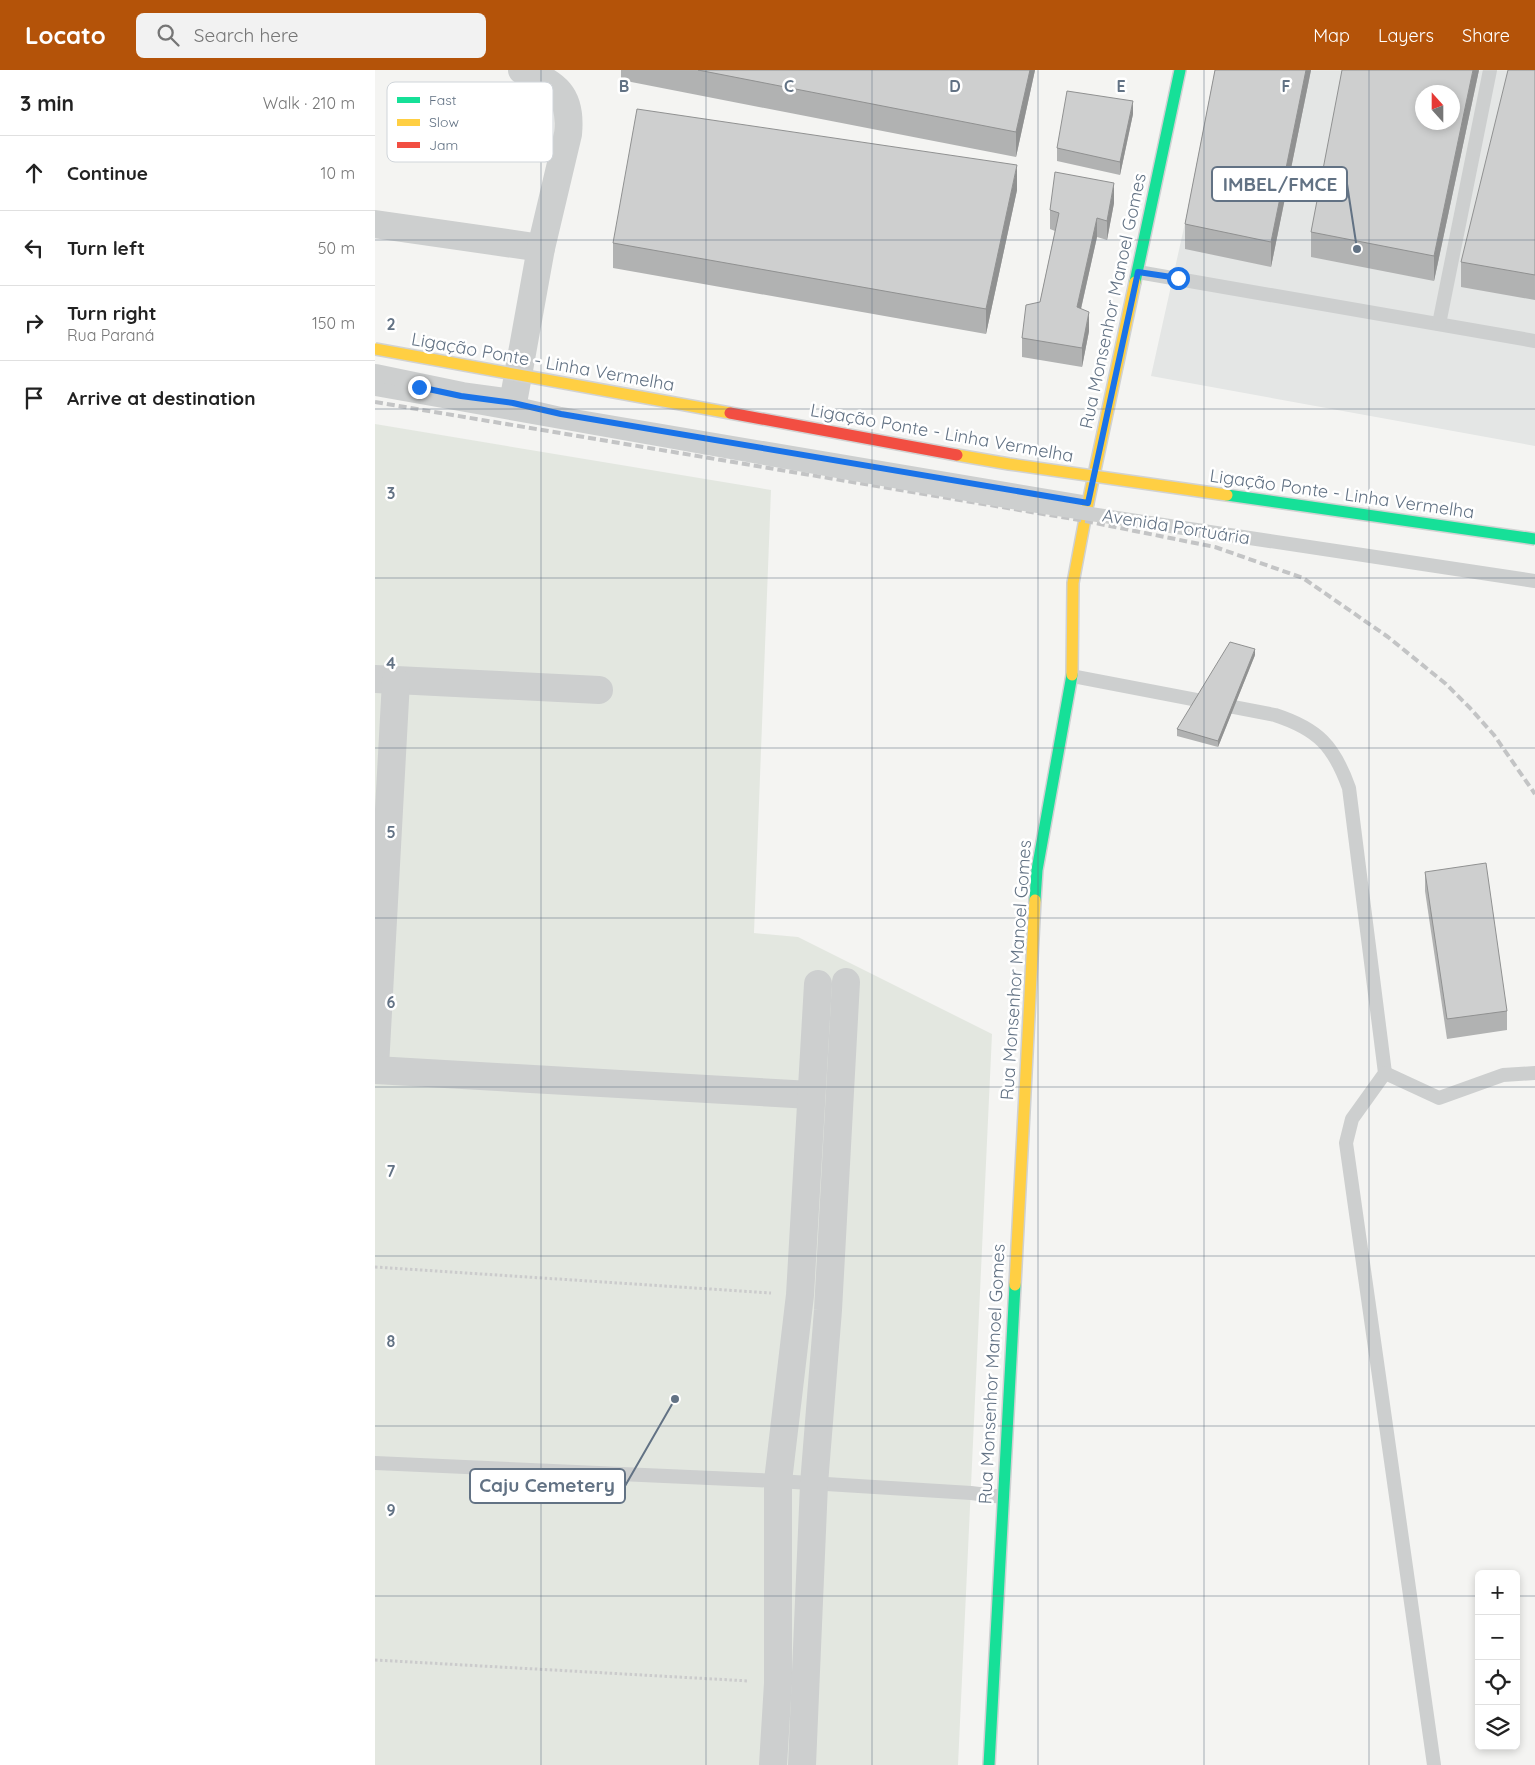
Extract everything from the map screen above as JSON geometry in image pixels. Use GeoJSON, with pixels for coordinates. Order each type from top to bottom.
{"type":"FeatureCollection","features":[{"type":"Feature","properties":{"kind":"main road","name":"Rua Monsenhor Manoel Gomes"},"geometry":{"type":"LineString","coordinates":[[989,1765],[1037,870],[1072,676],[1073,583],[1088,503],[1180,70]]}},
{"type":"Feature","properties":{"kind":"main road","name":"Ligação Ponte - Linha Vermelha"},"geometry":{"type":"LineString","coordinates":[[375,349],[1009,464],[1535,539]]}},
{"type":"Feature","properties":{"kind":"street"},"geometry":{"type":"LineString","coordinates":[[522,70],[549,82]]}},
{"type":"Feature","properties":{"kind":"street"},"geometry":{"type":"LineString","coordinates":[[375,378],[461,396],[513,403],[541,248],[569,119],[565,101],[553,86]]}},
{"type":"Feature","properties":{"kind":"street"},"geometry":{"type":"LineString","coordinates":[[375,224],[541,248]]}},
{"type":"Feature","properties":{"kind":"street"},"geometry":{"type":"LineString","coordinates":[[599,690],[386,680],[375,1069],[811,1095]]}},
{"type":"Feature","properties":{"kind":"street"},"geometry":{"type":"LineString","coordinates":[[802,1765],[814,1484],[828,1310],[846,982]]}},
{"type":"Feature","properties":{"kind":"street"},"geometry":{"type":"LineString","coordinates":[[773,1765],[778,1683],[778,1480],[800,1295],[817,984]]}},
{"type":"Feature","properties":{"kind":"lane"},"geometry":{"type":"LineString","coordinates":[[1439,324],[1491,70]]}},
{"type":"Feature","properties":{"kind":"lane"},"geometry":{"type":"LineString","coordinates":[[1138,272],[1535,341]]}},
{"type":"Feature","properties":{"kind":"lane","name":"Avenida Portuária"},"geometry":{"type":"LineString","coordinates":[[375,389],[1018,503],[1535,581]]}},
{"type":"Feature","properties":{"kind":"lane"},"geometry":{"type":"LineString","coordinates":[[513,403],[561,414],[1088,503]]}},
{"type":"Feature","properties":{"kind":"lane"},"geometry":{"type":"LineString","coordinates":[[1072,676],[1275,715],[1295,721],[1312,731],[1330,747],[1342,767],[1349,788],[1385,1073],[1352,1119],[1346,1144],[1434,1765]]}},
{"type":"Feature","properties":{"kind":"lane"},"geometry":{"type":"LineString","coordinates":[[1385,1073],[1439,1098],[1503,1075],[1535,1073]]}},
{"type":"Feature","properties":{"kind":"lane"},"geometry":{"type":"LineString","coordinates":[[375,1463],[778,1480],[814,1484],[971,1493],[1003,1497]]}},
{"type":"Feature","properties":{"kind":"path"},"geometry":{"type":"LineString","coordinates":[[375,1267],[800,1295]]}},
{"type":"Feature","properties":{"kind":"path"},"geometry":{"type":"LineString","coordinates":[[375,1660],[778,1683]]}},
{"type":"Feature","properties":{"kind":"shaded area"},"geometry":{"type":"Polygon","coordinates":[[[1219,70],[1535,70],[1535,446],[1151,376],[1219,70]]]}},
{"type":"Feature","properties":{"kind":"shaded area"},"geometry":{"type":"Polygon","coordinates":[[[375,424],[771,490],[754,933],[798,937],[992,1034],[958,1765],[375,1765],[375,424]]]}},
{"type":"Feature","properties":{"kind":"building"},"geometry":{"type":"Polygon","coordinates":[[[698,70],[1030,70],[1016,132],[698,70]]]}},
{"type":"Feature","properties":{"kind":"building"},"geometry":{"type":"Polygon","coordinates":[[[1215,70],[1306,70],[1271,242],[1185,224],[1215,70]]]}},
{"type":"Feature","properties":{"kind":"building"},"geometry":{"type":"Polygon","coordinates":[[[1342,70],[1473,70],[1434,256],[1311,232],[1342,70]]]}},
{"type":"Feature","properties":{"kind":"building"},"geometry":{"type":"Polygon","coordinates":[[[1508,70],[1535,70],[1535,275],[1461,262],[1508,70]]]}},
{"type":"Feature","properties":{"kind":"building"},"geometry":{"type":"Polygon","coordinates":[[[1067,91],[1133,101],[1120,162],[1057,148],[1067,91]]]}},
{"type":"Feature","properties":{"kind":"building"},"geometry":{"type":"Polygon","coordinates":[[[637,109],[1017,165],[986,309],[613,243],[637,109]]]}},
{"type":"Feature","properties":{"kind":"building"},"geometry":{"type":"Polygon","coordinates":[[[1055,172],[1114,183],[1107,221],[1097,218],[1077,307],[1089,312],[1082,348],[1022,338],[1026,305],[1040,302],[1059,213],[1050,210],[1055,172]]]}},
{"type":"Feature","properties":{"kind":"building"},"geometry":{"type":"Polygon","coordinates":[[[1230,642],[1255,649],[1218,741],[1177,729],[1230,642]]]}},
{"type":"Feature","properties":{"kind":"building"},"geometry":{"type":"Polygon","coordinates":[[[1486,863],[1507,1011],[1447,1019],[1425,872],[1486,863]]]}},
{"type":"Feature","properties":{"kind":"railway"},"geometry":{"type":"LineString","coordinates":[[375,402],[1085,521],[1215,547],[1303,578],[1388,637],[1446,684],[1470,708],[1494,735],[1535,794]]}},
{"type":"Feature","properties":{"kind":"traffic: fast"},"geometry":{"type":"LineString","coordinates":[[1135,282],[1180,70]]}},
{"type":"Feature","properties":{"kind":"traffic: fast"},"geometry":{"type":"LineString","coordinates":[[1227,495],[1535,539]]}},
{"type":"Feature","properties":{"kind":"traffic: fast"},"geometry":{"type":"LineString","coordinates":[[1035,900],[1037,870],[1072,675]]}},
{"type":"Feature","properties":{"kind":"traffic: fast"},"geometry":{"type":"LineString","coordinates":[[989,1765],[1015,1285]]}},
{"type":"Feature","properties":{"kind":"traffic: slow"},"geometry":{"type":"LineString","coordinates":[[1072,675],[1073,583],[1135,282]]}},
{"type":"Feature","properties":{"kind":"traffic: slow"},"geometry":{"type":"LineString","coordinates":[[375,349],[730,413]]}},
{"type":"Feature","properties":{"kind":"traffic: slow"},"geometry":{"type":"LineString","coordinates":[[957,455],[1227,495]]}},
{"type":"Feature","properties":{"kind":"traffic: slow"},"geometry":{"type":"LineString","coordinates":[[1015,1285],[1035,900]]}},
{"type":"Feature","properties":{"kind":"traffic: jam"},"geometry":{"type":"LineString","coordinates":[[730,413],[957,455]]}},
{"type":"Feature","properties":{"kind":"place","name":"IMBEL/FMCE"},"geometry":{"type":"Point","coordinates":[1357,249]}},
{"type":"Feature","properties":{"kind":"place","name":"Caju Cemetery"},"geometry":{"type":"Point","coordinates":[675,1399]}},
{"type":"Feature","properties":{"kind":"route"},"geometry":{"type":"LineString","coordinates":[[419,387],[461,396],[513,403],[561,414],[1088,503],[1138,272],[1178,278]]}}]}
